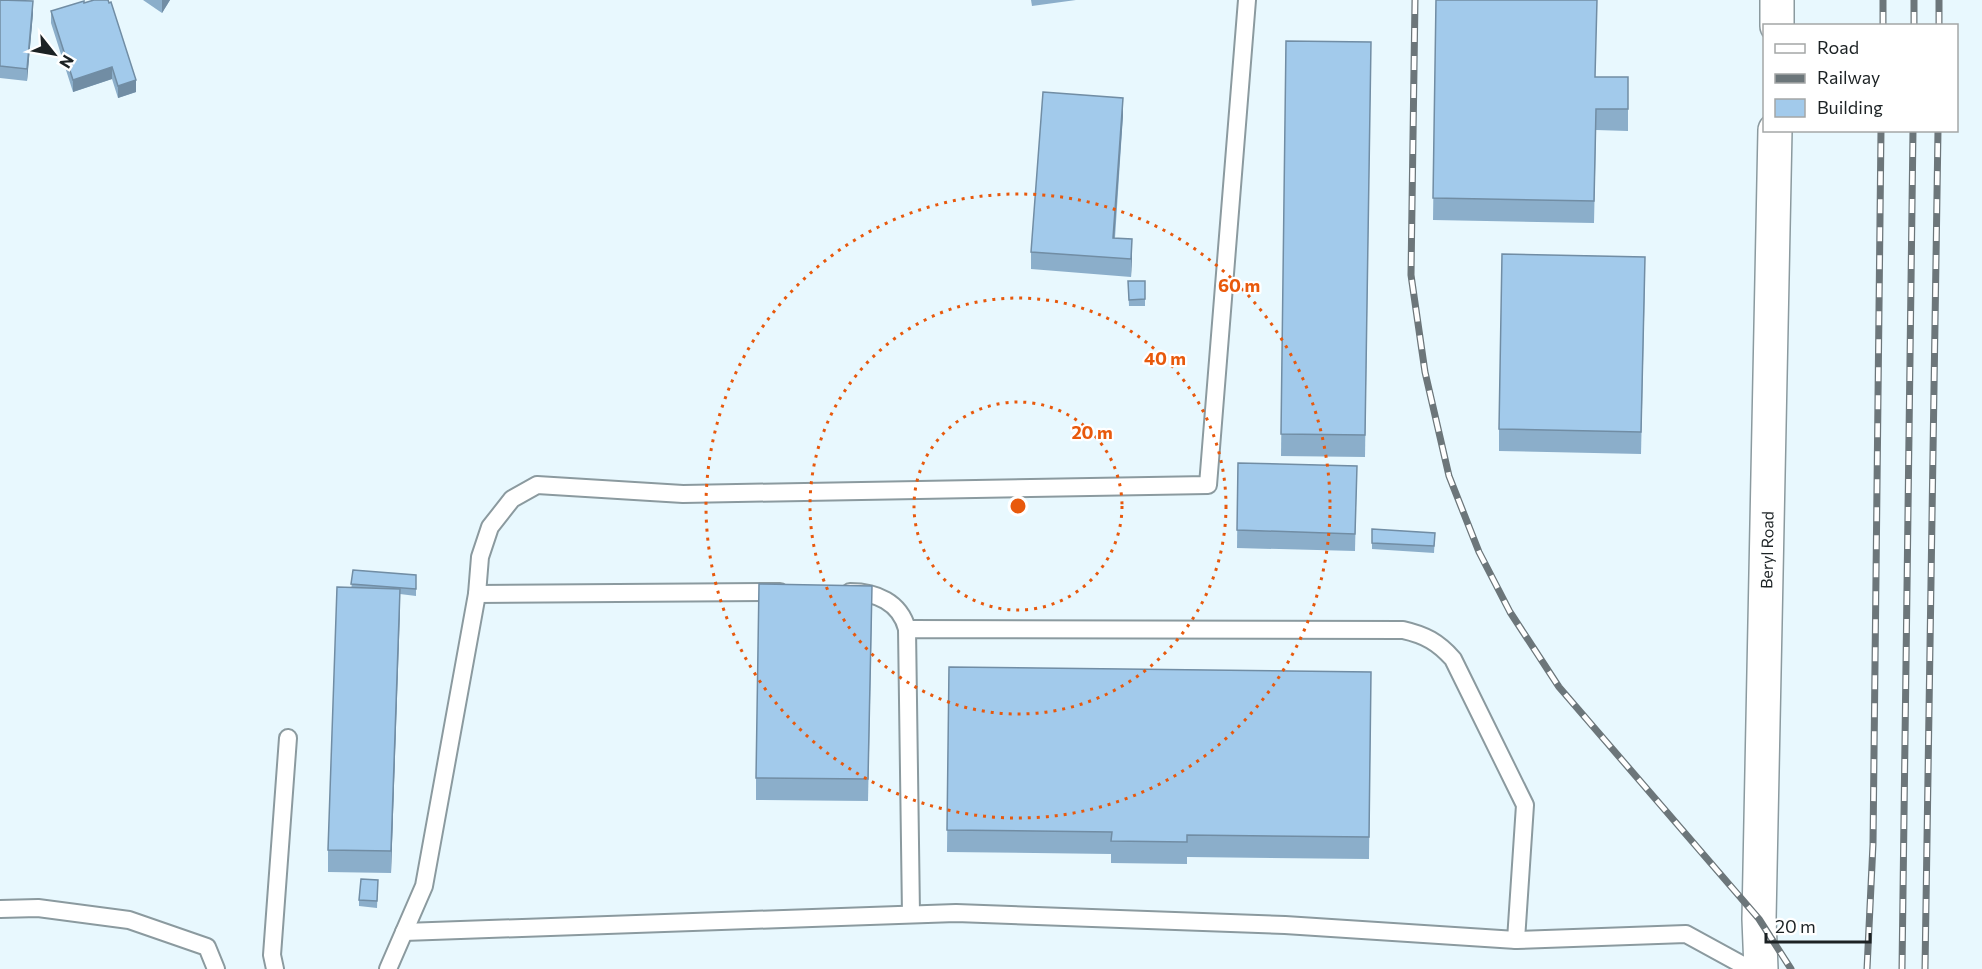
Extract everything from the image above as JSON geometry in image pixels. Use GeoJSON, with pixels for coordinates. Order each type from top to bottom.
{"type":"FeatureCollection","features":[{"type":"Feature","properties":{"kind":"street"},"geometry":{"type":"LineString","coordinates":[[1777,24],[1778,0]]}},
{"type":"Feature","properties":{"kind":"street","name":"Beryl Road"},"geometry":{"type":"LineString","coordinates":[[1761,969],[1760,907],[1775,132]]}},
{"type":"Feature","properties":{"kind":"lane"},"geometry":{"type":"LineString","coordinates":[[388,969],[424,886],[477,594],[480,557],[490,527],[512,499],[537,485],[683,494],[1208,486],[1247,0]]}},
{"type":"Feature","properties":{"kind":"lane"},"geometry":{"type":"LineString","coordinates":[[477,594],[793,592]]}},
{"type":"Feature","properties":{"kind":"lane"},"geometry":{"type":"LineString","coordinates":[[828,592],[864,592],[880,597],[899,611],[907,629],[911,914]]}},
{"type":"Feature","properties":{"kind":"lane"},"geometry":{"type":"LineString","coordinates":[[907,629],[1403,630],[1425,635],[1439,644],[1453,659],[1525,805],[1516,940]]}},
{"type":"Feature","properties":{"kind":"lane"},"geometry":{"type":"LineString","coordinates":[[275,969],[272,955],[288,738]]}},
{"type":"Feature","properties":{"kind":"lane"},"geometry":{"type":"LineString","coordinates":[[0,909],[38,908],[129,920],[207,947],[216,969]]}},
{"type":"Feature","properties":{"kind":"lane"},"geometry":{"type":"LineString","coordinates":[[404,932],[956,913],[1285,925],[1516,940],[1686,934],[1750,969]]}},
{"type":"Feature","properties":{"kind":"building"},"geometry":{"type":"Polygon","coordinates":[[[0,0],[33,1],[27,69],[0,66],[0,0]]]}},
{"type":"Feature","properties":{"kind":"building"},"geometry":{"type":"Polygon","coordinates":[[[94,0],[111,2],[136,80],[118,86],[112,67],[73,80],[51,11],[94,0]]]}},
{"type":"Feature","properties":{"kind":"building"},"geometry":{"type":"Polygon","coordinates":[[[1436,0],[1597,0],[1595,77],[1628,77],[1628,109],[1596,109],[1594,201],[1433,198],[1436,0]]]}},
{"type":"Feature","properties":{"kind":"building"},"geometry":{"type":"Polygon","coordinates":[[[1286,41],[1371,42],[1365,435],[1281,434],[1286,41]]]}},
{"type":"Feature","properties":{"kind":"building"},"geometry":{"type":"Polygon","coordinates":[[[1043,92],[1123,98],[1113,238],[1132,239],[1131,259],[1031,252],[1043,92]]]}},
{"type":"Feature","properties":{"kind":"building"},"geometry":{"type":"Polygon","coordinates":[[[1502,254],[1645,257],[1641,432],[1499,429],[1502,254]]]}},
{"type":"Feature","properties":{"kind":"building"},"geometry":{"type":"Polygon","coordinates":[[[1128,281],[1145,281],[1145,299],[1129,300],[1128,281]]]}},
{"type":"Feature","properties":{"kind":"building"},"geometry":{"type":"Polygon","coordinates":[[[1238,463],[1357,466],[1355,534],[1237,530],[1238,463]]]}},
{"type":"Feature","properties":{"kind":"building"},"geometry":{"type":"Polygon","coordinates":[[[1372,529],[1435,533],[1434,546],[1372,543],[1372,529]]]}},
{"type":"Feature","properties":{"kind":"building"},"geometry":{"type":"Polygon","coordinates":[[[353,570],[416,575],[416,589],[351,584],[353,570]]]}},
{"type":"Feature","properties":{"kind":"building"},"geometry":{"type":"Polygon","coordinates":[[[759,584],[872,586],[868,779],[756,778],[759,584]]]}},
{"type":"Feature","properties":{"kind":"building"},"geometry":{"type":"Polygon","coordinates":[[[337,587],[400,589],[391,851],[328,850],[337,587]]]}},
{"type":"Feature","properties":{"kind":"building"},"geometry":{"type":"Polygon","coordinates":[[[949,667],[1371,672],[1369,837],[1187,835],[1187,842],[1111,841],[1112,832],[947,830],[949,667]]]}},
{"type":"Feature","properties":{"kind":"building"},"geometry":{"type":"Polygon","coordinates":[[[361,879],[378,880],[377,901],[359,900],[361,879]]]}},
{"type":"Feature","properties":{"kind":"railway"},"geometry":{"type":"LineString","coordinates":[[1415,0],[1411,275],[1425,372],[1449,476],[1479,552],[1510,612],[1559,687],[1759,919],[1791,969]]}},
{"type":"Feature","properties":{"kind":"railway"},"geometry":{"type":"LineString","coordinates":[[1883,0],[1883,24]]}},
{"type":"Feature","properties":{"kind":"railway"},"geometry":{"type":"LineString","coordinates":[[1914,0],[1914,24]]}},
{"type":"Feature","properties":{"kind":"railway"},"geometry":{"type":"LineString","coordinates":[[1939,0],[1939,24]]}},
{"type":"Feature","properties":{"kind":"railway"},"geometry":{"type":"LineString","coordinates":[[1867,969],[1873,844],[1881,132]]}},
{"type":"Feature","properties":{"kind":"railway"},"geometry":{"type":"LineString","coordinates":[[1902,969],[1913,132]]}},
{"type":"Feature","properties":{"kind":"railway"},"geometry":{"type":"LineString","coordinates":[[1925,969],[1938,132]]}}]}
